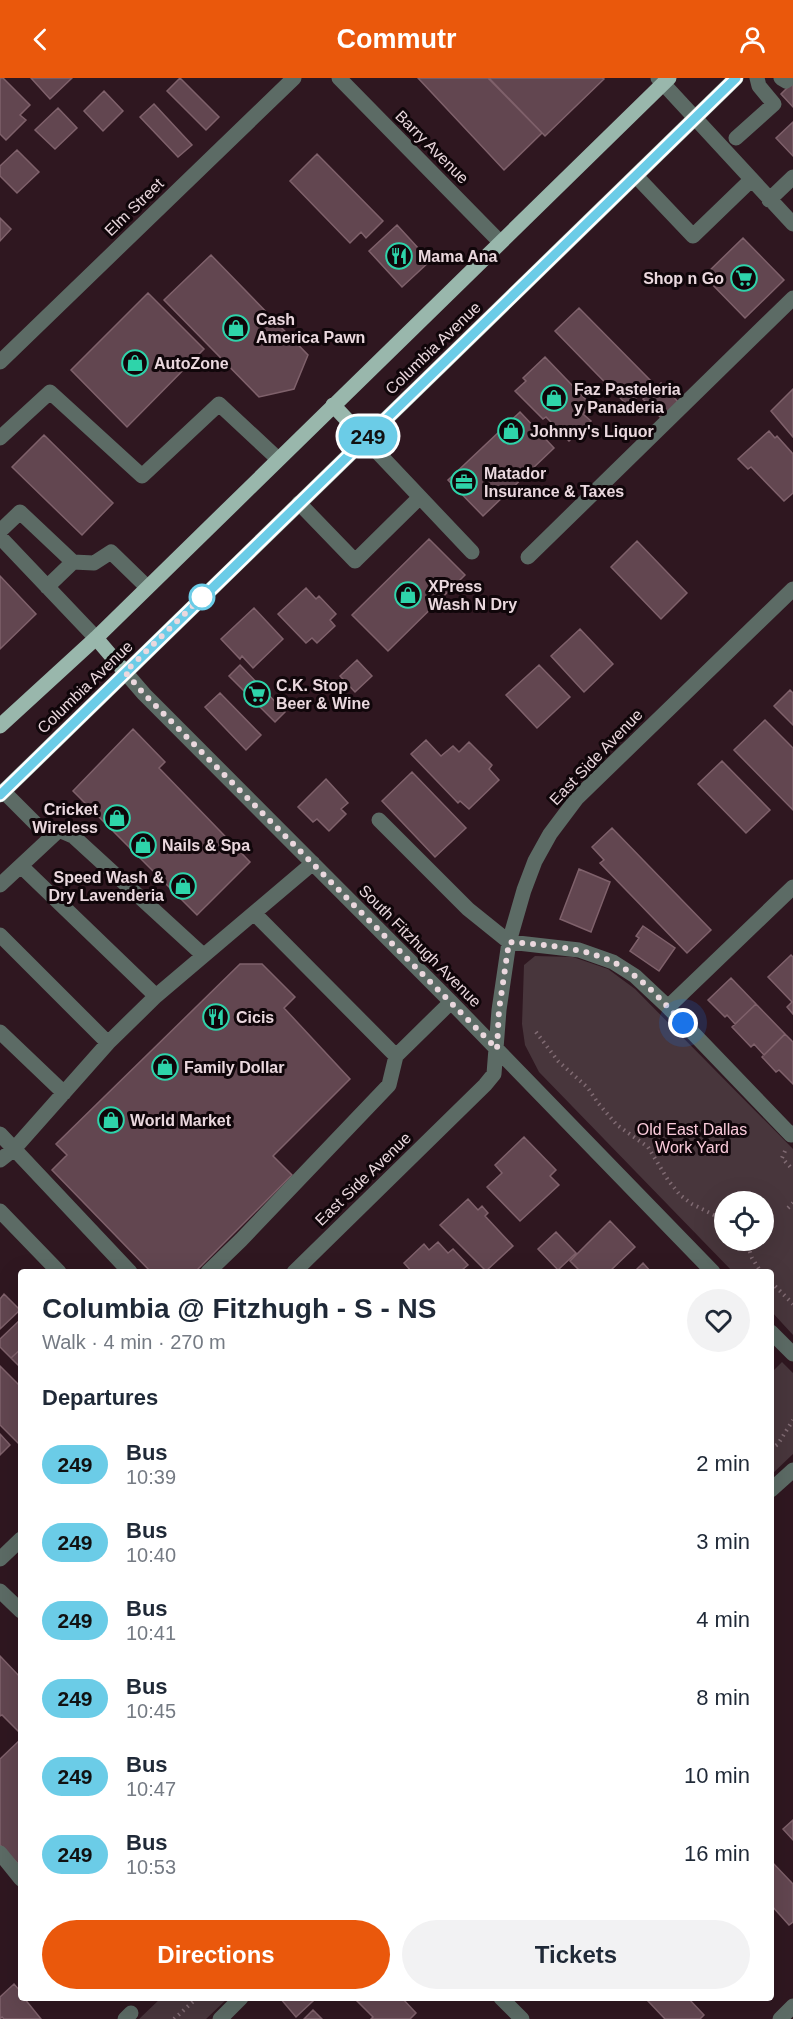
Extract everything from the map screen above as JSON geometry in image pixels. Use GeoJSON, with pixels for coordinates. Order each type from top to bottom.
{"type":"FeatureCollection","features":[{"type":"Feature","properties":{"kind":"main road","name":"Columbia Avenue"},"geometry":{"type":"LineString","coordinates":[[2,793],[736,78]]}},
{"type":"Feature","properties":{"kind":"main road","name":"Columbia Avenue"},"geometry":{"type":"LineString","coordinates":[[0,726],[96,638],[663,80]]}},
{"type":"Feature","properties":{"kind":"main road"},"geometry":{"type":"LineString","coordinates":[[333,405],[365,439]]}},
{"type":"Feature","properties":{"kind":"main road"},"geometry":{"type":"LineString","coordinates":[[96,638],[125,672]]}},
{"type":"Feature","properties":{"kind":"street","name":"Elm Street"},"geometry":{"type":"LineString","coordinates":[[0,362],[294,78]]}},
{"type":"Feature","properties":{"kind":"street","name":"Barry Avenue"},"geometry":{"type":"LineString","coordinates":[[339,78],[500,242]]}},
{"type":"Feature","properties":{"kind":"street"},"geometry":{"type":"LineString","coordinates":[[736,138],[774,104],[759,86],[757,78]]}},
{"type":"Feature","properties":{"kind":"street"},"geometry":{"type":"LineString","coordinates":[[781,78],[786,81],[790,78]]}},
{"type":"Feature","properties":{"kind":"street"},"geometry":{"type":"LineString","coordinates":[[663,80],[695,120],[793,224]]}},
{"type":"Feature","properties":{"kind":"street"},"geometry":{"type":"LineString","coordinates":[[636,176],[693,236],[751,180]]}},
{"type":"Feature","properties":{"kind":"street"},"geometry":{"type":"LineString","coordinates":[[769,200],[793,177]]}},
{"type":"Feature","properties":{"kind":"street"},"geometry":{"type":"LineString","coordinates":[[528,558],[793,298]]}},
{"type":"Feature","properties":{"kind":"street"},"geometry":{"type":"LineString","coordinates":[[0,438],[50,392],[142,476],[219,404],[278,459]]}},
{"type":"Feature","properties":{"kind":"street"},"geometry":{"type":"LineString","coordinates":[[365,439],[472,552]]}},
{"type":"Feature","properties":{"kind":"street"},"geometry":{"type":"LineString","coordinates":[[299,502],[355,561],[420,497]]}},
{"type":"Feature","properties":{"kind":"street"},"geometry":{"type":"LineString","coordinates":[[0,531],[20,512],[73,562],[94,563],[111,552],[147,587]]}},
{"type":"Feature","properties":{"kind":"street"},"geometry":{"type":"LineString","coordinates":[[0,537],[96,638]]}},
{"type":"Feature","properties":{"kind":"street"},"geometry":{"type":"LineString","coordinates":[[47,587],[73,562]]}},
{"type":"Feature","properties":{"kind":"street","name":"East Side Avenue"},"geometry":{"type":"LineString","coordinates":[[297,1269],[494,1074],[499,1010],[509,942],[535,861],[550,834],[577,798],[793,589]]}},
{"type":"Feature","properties":{"kind":"street","name":"South Fitzhugh Avenue"},"geometry":{"type":"LineString","coordinates":[[125,672],[144,694],[451,1002],[710,1269]]}},
{"type":"Feature","properties":{"kind":"street"},"geometry":{"type":"LineString","coordinates":[[2,793],[39,827],[59,830],[73,836],[203,955]]}},
{"type":"Feature","properties":{"kind":"street"},"geometry":{"type":"LineString","coordinates":[[379,820],[468,909],[509,942],[579,950],[613,962],[635,976],[792,1134]]}},
{"type":"Feature","properties":{"kind":"street"},"geometry":{"type":"LineString","coordinates":[[0,885],[59,830]]}},
{"type":"Feature","properties":{"kind":"street"},"geometry":{"type":"LineString","coordinates":[[0,1160],[14,1149],[108,1044],[156,996],[313,863]]}},
{"type":"Feature","properties":{"kind":"street"},"geometry":{"type":"LineString","coordinates":[[21,866],[156,996]]}},
{"type":"Feature","properties":{"kind":"street"},"geometry":{"type":"LineString","coordinates":[[668,1007],[793,888]]}},
{"type":"Feature","properties":{"kind":"street"},"geometry":{"type":"LineString","coordinates":[[254,913],[396,1056]]}},
{"type":"Feature","properties":{"kind":"street"},"geometry":{"type":"LineString","coordinates":[[0,935],[108,1044]]}},
{"type":"Feature","properties":{"kind":"street"},"geometry":{"type":"LineString","coordinates":[[211,1269],[389,1085],[396,1056],[451,1002]]}},
{"type":"Feature","properties":{"kind":"street"},"geometry":{"type":"LineString","coordinates":[[0,1032],[64,1093]]}},
{"type":"Feature","properties":{"kind":"street"},"geometry":{"type":"LineString","coordinates":[[0,1134],[127,1269]]}},
{"type":"Feature","properties":{"kind":"street"},"geometry":{"type":"LineString","coordinates":[[0,1211],[56,1269]]}},
{"type":"Feature","properties":{"kind":"street"},"geometry":{"type":"LineString","coordinates":[[774,1335],[793,1354]]}},
{"type":"Feature","properties":{"kind":"street"},"geometry":{"type":"LineString","coordinates":[[774,1487],[793,1470]]}},
{"type":"Feature","properties":{"kind":"street"},"geometry":{"type":"LineString","coordinates":[[0,1559],[18,1542]]}},
{"type":"Feature","properties":{"kind":"street"},"geometry":{"type":"LineString","coordinates":[[0,1591],[18,1608]]}},
{"type":"Feature","properties":{"kind":"street"},"geometry":{"type":"LineString","coordinates":[[0,1853],[18,1875]]}},
{"type":"Feature","properties":{"kind":"street"},"geometry":{"type":"LineString","coordinates":[[220,2019],[239,2001]]}},
{"type":"Feature","properties":{"kind":"street"},"geometry":{"type":"LineString","coordinates":[[504,2001],[522,2019]]}},
{"type":"Feature","properties":{"kind":"street"},"geometry":{"type":"LineString","coordinates":[[780,2019],[793,2006]]}},
{"type":"Feature","properties":{"kind":"path"},"geometry":{"type":"LineString","coordinates":[[536,1032],[565,1069],[588,1088],[617,1125],[648,1147],[680,1195],[714,1215]]}},
{"type":"Feature","properties":{"kind":"path"},"geometry":{"type":"LineString","coordinates":[[788,1164],[793,1170]]}},
{"type":"Feature","properties":{"kind":"path"},"geometry":{"type":"LineString","coordinates":[[788,1208],[793,1203]]}},
{"type":"Feature","properties":{"kind":"path"},"geometry":{"type":"LineString","coordinates":[[750,1251],[759,1269]]}},
{"type":"Feature","properties":{"kind":"path"},"geometry":{"type":"LineString","coordinates":[[774,1285],[793,1304]]}},
{"type":"Feature","properties":{"kind":"path"},"geometry":{"type":"LineString","coordinates":[[774,1447],[793,1420]]}},
{"type":"Feature","properties":{"kind":"path"},"geometry":{"type":"LineString","coordinates":[[174,2019],[194,2001]]}},
{"type":"Feature","properties":{"kind":"green space","name":"Old East Dallas Work Yard"},"geometry":{"type":"Polygon","coordinates":[[[535,956],[573,957],[608,969],[635,989],[793,1149],[793,1335],[774,1314],[774,1269],[730,1269],[539,1072],[525,1045],[522,1024],[524,965],[535,956]]]}},
{"type":"Feature","properties":{"kind":"green space"},"geometry":{"type":"Polygon","coordinates":[[[782,1362],[793,1373],[793,1454],[774,1472],[774,1370],[782,1362]]]}},
{"type":"Feature","properties":{"kind":"green space"},"geometry":{"type":"Polygon","coordinates":[[[158,2001],[225,2001],[206,2019],[139,2019],[158,2001]]]}},
{"type":"Feature","properties":{"kind":"building"},"geometry":{"type":"Polygon","coordinates":[[[0,78],[3,78],[30,105],[20,115],[26,120],[6,140],[0,134],[0,78]]]}},
{"type":"Feature","properties":{"kind":"building"},"geometry":{"type":"Polygon","coordinates":[[[31,78],[72,78],[50,99],[31,78]]]}},
{"type":"Feature","properties":{"kind":"building"},"geometry":{"type":"Polygon","coordinates":[[[180,78],[219,117],[206,130],[167,91],[180,78]]]}},
{"type":"Feature","properties":{"kind":"building"},"geometry":{"type":"Polygon","coordinates":[[[418,78],[488,78],[542,133],[504,170],[418,78]]]}},
{"type":"Feature","properties":{"kind":"building"},"geometry":{"type":"Polygon","coordinates":[[[489,78],[602,78],[604,79],[545,136],[489,78]]]}},
{"type":"Feature","properties":{"kind":"building"},"geometry":{"type":"Polygon","coordinates":[[[793,82],[793,107],[781,94],[793,82]]]}},
{"type":"Feature","properties":{"kind":"building"},"geometry":{"type":"Polygon","coordinates":[[[104,91],[123,111],[103,131],[84,111],[104,91]]]}},
{"type":"Feature","properties":{"kind":"building"},"geometry":{"type":"Polygon","coordinates":[[[154,104],[192,145],[178,157],[140,117],[154,104]]]}},
{"type":"Feature","properties":{"kind":"building"},"geometry":{"type":"Polygon","coordinates":[[[58,108],[77,128],[55,149],[35,130],[58,108]]]}},
{"type":"Feature","properties":{"kind":"building"},"geometry":{"type":"Polygon","coordinates":[[[793,122],[793,156],[776,138],[793,122]]]}},
{"type":"Feature","properties":{"kind":"building"},"geometry":{"type":"Polygon","coordinates":[[[17,150],[39,172],[17,193],[0,176],[0,166],[17,150]]]}},
{"type":"Feature","properties":{"kind":"building"},"geometry":{"type":"Polygon","coordinates":[[[317,154],[383,221],[366,238],[361,232],[350,243],[290,181],[317,154]]]}},
{"type":"Feature","properties":{"kind":"building"},"geometry":{"type":"Polygon","coordinates":[[[0,218],[11,229],[0,241],[0,218]]]}},
{"type":"Feature","properties":{"kind":"building","name":"Mama Ana"},"geometry":{"type":"Polygon","coordinates":[[[397,225],[430,261],[402,287],[369,251],[397,225]]]}},
{"type":"Feature","properties":{"kind":"building","name":"Shop n Go"},"geometry":{"type":"Polygon","coordinates":[[[743,238],[784,280],[745,318],[704,276],[743,238]]]}},
{"type":"Feature","properties":{"kind":"building","name":"Cash America Pawn"},"geometry":{"type":"Polygon","coordinates":[[[211,255],[308,355],[294,389],[259,397],[164,300],[211,255]]]}},
{"type":"Feature","properties":{"kind":"building","name":"AutoZone"},"geometry":{"type":"Polygon","coordinates":[[[148,293],[204,349],[127,427],[71,370],[148,293]]]}},
{"type":"Feature","properties":{"kind":"building"},"geometry":{"type":"Polygon","coordinates":[[[579,308],[652,382],[628,406],[555,331],[579,308]]]}},
{"type":"Feature","properties":{"kind":"building","name":"Faz Pasteleria y Panaderia"},"geometry":{"type":"Polygon","coordinates":[[[545,357],[592,406],[583,414],[591,421],[569,441],[546,417],[543,419],[515,391],[526,381],[523,378],[545,357]]]}},
{"type":"Feature","properties":{"kind":"building"},"geometry":{"type":"Polygon","coordinates":[[[661,383],[679,403],[662,419],[643,399],[661,383]]]}},
{"type":"Feature","properties":{"kind":"building"},"geometry":{"type":"Polygon","coordinates":[[[793,389],[793,437],[771,411],[793,389]]]}},
{"type":"Feature","properties":{"kind":"building"},"geometry":{"type":"Polygon","coordinates":[[[520,412],[554,448],[483,516],[448,480],[520,412]]]}},
{"type":"Feature","properties":{"kind":"building"},"geometry":{"type":"Polygon","coordinates":[[[769,431],[775,438],[777,436],[793,454],[793,493],[784,501],[751,467],[748,469],[738,459],[769,431]]]}},
{"type":"Feature","properties":{"kind":"building"},"geometry":{"type":"Polygon","coordinates":[[[44,435],[113,503],[82,535],[12,467],[44,435]]]}},
{"type":"Feature","properties":{"kind":"building","name":"XPress Wash N Dry"},"geometry":{"type":"Polygon","coordinates":[[[429,539],[465,575],[388,651],[352,615],[429,539]]]}},
{"type":"Feature","properties":{"kind":"building"},"geometry":{"type":"Polygon","coordinates":[[[637,541],[687,593],[661,619],[611,567],[637,541]]]}},
{"type":"Feature","properties":{"kind":"building"},"geometry":{"type":"Polygon","coordinates":[[[0,576],[36,614],[0,649],[0,576]]]}},
{"type":"Feature","properties":{"kind":"building"},"geometry":{"type":"Polygon","coordinates":[[[306,588],[316,599],[319,596],[336,614],[330,620],[335,626],[317,643],[312,638],[306,643],[278,614],[306,588]]]}},
{"type":"Feature","properties":{"kind":"building"},"geometry":{"type":"Polygon","coordinates":[[[254,608],[283,639],[253,668],[242,656],[240,659],[221,639],[254,608]]]}},
{"type":"Feature","properties":{"kind":"building"},"geometry":{"type":"Polygon","coordinates":[[[580,629],[613,664],[584,692],[551,656],[580,629]]]}},
{"type":"Feature","properties":{"kind":"building"},"geometry":{"type":"Polygon","coordinates":[[[357,660],[372,676],[355,692],[340,676],[357,660]]]}},
{"type":"Feature","properties":{"kind":"building","name":"C.K. Stop Beer & Wine"},"geometry":{"type":"Polygon","coordinates":[[[240,665],[285,712],[275,722],[229,676],[240,665]]]}},
{"type":"Feature","properties":{"kind":"building"},"geometry":{"type":"Polygon","coordinates":[[[539,665],[570,697],[537,728],[506,695],[539,665]]]}},
{"type":"Feature","properties":{"kind":"building"},"geometry":{"type":"Polygon","coordinates":[[[790,690],[793,693],[793,725],[774,706],[790,690]]]}},
{"type":"Feature","properties":{"kind":"building"},"geometry":{"type":"Polygon","coordinates":[[[220,693],[261,735],[246,750],[205,707],[220,693]]]}},
{"type":"Feature","properties":{"kind":"building"},"geometry":{"type":"Polygon","coordinates":[[[765,720],[793,748],[793,810],[734,750],[765,720]]]}},
{"type":"Feature","properties":{"kind":"building"},"geometry":{"type":"Polygon","coordinates":[[[133,729],[165,762],[159,768],[250,862],[197,915],[73,791],[133,729]]]}},
{"type":"Feature","properties":{"kind":"building"},"geometry":{"type":"Polygon","coordinates":[[[426,740],[441,756],[453,746],[459,752],[469,742],[492,765],[489,769],[499,780],[469,809],[460,801],[458,803],[411,754],[426,740]]]}},
{"type":"Feature","properties":{"kind":"building"},"geometry":{"type":"Polygon","coordinates":[[[722,761],[770,810],[746,833],[698,784],[722,761]]]}},
{"type":"Feature","properties":{"kind":"building"},"geometry":{"type":"Polygon","coordinates":[[[412,772],[466,828],[435,857],[382,801],[412,772]]]}},
{"type":"Feature","properties":{"kind":"building"},"geometry":{"type":"Polygon","coordinates":[[[326,779],[348,803],[341,809],[346,814],[329,831],[317,819],[313,822],[298,807],[326,779]]]}},
{"type":"Feature","properties":{"kind":"building"},"geometry":{"type":"Polygon","coordinates":[[[612,828],[711,930],[687,953],[600,863],[604,860],[592,847],[612,828]]]}},
{"type":"Feature","properties":{"kind":"building"},"geometry":{"type":"Polygon","coordinates":[[[579,869],[610,882],[591,932],[560,919],[579,869]]]}},
{"type":"Feature","properties":{"kind":"building"},"geometry":{"type":"Polygon","coordinates":[[[643,926],[675,948],[659,971],[630,951],[639,938],[636,936],[643,926]]]}},
{"type":"Feature","properties":{"kind":"building"},"geometry":{"type":"Polygon","coordinates":[[[791,955],[793,957],[793,1014],[787,1007],[792,1002],[768,977],[791,955]]]}},
{"type":"Feature","properties":{"kind":"building"},"geometry":{"type":"Polygon","coordinates":[[[240,964],[262,964],[295,997],[284,1008],[350,1079],[273,1156],[292,1175],[198,1269],[148,1269],[52,1170],[67,1155],[56,1144],[240,964]]]}},
{"type":"Feature","properties":{"kind":"building"},"geometry":{"type":"Polygon","coordinates":[[[731,978],[756,1004],[735,1024],[708,1000],[731,978]]]}},
{"type":"Feature","properties":{"kind":"building"},"geometry":{"type":"Polygon","coordinates":[[[756,1004],[785,1034],[764,1055],[754,1044],[751,1047],[732,1027],[756,1004]]]}},
{"type":"Feature","properties":{"kind":"building"},"geometry":{"type":"Polygon","coordinates":[[[785,1034],[793,1042],[793,1084],[779,1070],[776,1072],[762,1057],[785,1034]]]}},
{"type":"Feature","properties":{"kind":"building"},"geometry":{"type":"Polygon","coordinates":[[[524,1137],[556,1170],[550,1176],[559,1185],[520,1221],[487,1187],[502,1173],[495,1165],[524,1137]]]}},
{"type":"Feature","properties":{"kind":"building"},"geometry":{"type":"Polygon","coordinates":[[[468,1199],[478,1210],[482,1206],[488,1213],[485,1216],[513,1246],[488,1269],[484,1269],[440,1225],[468,1199]]]}},
{"type":"Feature","properties":{"kind":"building"},"geometry":{"type":"Polygon","coordinates":[[[610,1221],[635,1247],[612,1269],[578,1269],[570,1261],[610,1221]]]}},
{"type":"Feature","properties":{"kind":"building"},"geometry":{"type":"Polygon","coordinates":[[[556,1232],[576,1253],[557,1269],[538,1249],[556,1232]]]}},
{"type":"Feature","properties":{"kind":"building"},"geometry":{"type":"Polygon","coordinates":[[[438,1242],[448,1253],[453,1249],[468,1265],[463,1269],[409,1269],[404,1263],[424,1244],[429,1250],[438,1242]]]}},
{"type":"Feature","properties":{"kind":"building"},"geometry":{"type":"Polygon","coordinates":[[[643,1263],[648,1269],[637,1269],[643,1263]]]}},
{"type":"Feature","properties":{"kind":"building"},"geometry":{"type":"Polygon","coordinates":[[[4,1294],[18,1308],[18,1312],[0,1329],[0,1299],[4,1294]]]}},
{"type":"Feature","properties":{"kind":"building"},"geometry":{"type":"Polygon","coordinates":[[[18,1322],[18,1352],[11,1358],[0,1347],[0,1339],[18,1322]]]}},
{"type":"Feature","properties":{"kind":"building"},"geometry":{"type":"Polygon","coordinates":[[[18,1352],[18,1365],[11,1358],[18,1352]]]}},
{"type":"Feature","properties":{"kind":"building"},"geometry":{"type":"Polygon","coordinates":[[[0,1366],[18,1384],[18,1443],[0,1425],[0,1366]]]}},
{"type":"Feature","properties":{"kind":"building"},"geometry":{"type":"Polygon","coordinates":[[[0,1434],[10,1445],[0,1455],[0,1434]]]}},
{"type":"Feature","properties":{"kind":"building"},"geometry":{"type":"Polygon","coordinates":[[[0,1656],[18,1675],[18,1731],[2,1715],[0,1716],[0,1656]]]}},
{"type":"Feature","properties":{"kind":"building"},"geometry":{"type":"Polygon","coordinates":[[[18,1742],[18,1864],[0,1845],[0,1759],[18,1742]]]}},
{"type":"Feature","properties":{"kind":"building"},"geometry":{"type":"Polygon","coordinates":[[[793,1820],[793,1840],[783,1829],[793,1820]]]}},
{"type":"Feature","properties":{"kind":"building"},"geometry":{"type":"Polygon","coordinates":[[[774,1864],[793,1884],[793,1922],[789,1925],[774,1908],[774,1864]]]}},
{"type":"Feature","properties":{"kind":"building"},"geometry":{"type":"Polygon","coordinates":[[[14,1984],[18,1989],[18,2001],[26,2001],[41,2019],[4,2019],[2,2017],[0,2019],[0,1997],[14,1984]]]}},
{"type":"Feature","properties":{"kind":"building"},"geometry":{"type":"Polygon","coordinates":[[[283,2001],[313,2001],[296,2017],[283,2001]]]}},
{"type":"Feature","properties":{"kind":"building"},"geometry":{"type":"Polygon","coordinates":[[[357,2001],[405,2001],[416,2013],[410,2019],[371,2019],[373,2017],[357,2001]]]}},
{"type":"Feature","properties":{"kind":"building"},"geometry":{"type":"Polygon","coordinates":[[[648,2001],[691,2001],[704,2015],[700,2019],[665,2019],[648,2001]]]}},
{"type":"Feature","properties":{"kind":"building"},"geometry":{"type":"Polygon","coordinates":[[[313,2010],[322,2019],[304,2019],[313,2010]]]}},
{"type":"Feature","properties":{"kind":"bus line","name":"249"},"geometry":{"type":"LineString","coordinates":[[0,795],[736,78]]}},
{"type":"Feature","properties":{"kind":"place","name":"Mama Ana"},"geometry":{"type":"Point","coordinates":[399,256]}},
{"type":"Feature","properties":{"kind":"place","name":"Shop n Go"},"geometry":{"type":"Point","coordinates":[744,278]}},
{"type":"Feature","properties":{"kind":"place","name":"Cash America Pawn"},"geometry":{"type":"Point","coordinates":[236,328]}},
{"type":"Feature","properties":{"kind":"place","name":"AutoZone"},"geometry":{"type":"Point","coordinates":[135,363]}},
{"type":"Feature","properties":{"kind":"place","name":"Faz Pasteleria y Panaderia"},"geometry":{"type":"Point","coordinates":[554,398]}},
{"type":"Feature","properties":{"kind":"place","name":"Johnny's Liquor"},"geometry":{"type":"Point","coordinates":[511,431]}},
{"type":"Feature","properties":{"kind":"place","name":"Matador Insurance & Taxes"},"geometry":{"type":"Point","coordinates":[464,482]}},
{"type":"Feature","properties":{"kind":"place","name":"XPress Wash N Dry"},"geometry":{"type":"Point","coordinates":[408,595]}},
{"type":"Feature","properties":{"kind":"place","name":"C.K. Stop Beer & Wine"},"geometry":{"type":"Point","coordinates":[257,694]}},
{"type":"Feature","properties":{"kind":"place","name":"Cricket Wireless"},"geometry":{"type":"Point","coordinates":[117,818]}},
{"type":"Feature","properties":{"kind":"place","name":"Nails & Spa"},"geometry":{"type":"Point","coordinates":[143,845]}},
{"type":"Feature","properties":{"kind":"place","name":"Speed Wash & Dry Lavenderia"},"geometry":{"type":"Point","coordinates":[183,886]}},
{"type":"Feature","properties":{"kind":"place","name":"Cicis"},"geometry":{"type":"Point","coordinates":[216,1017]}},
{"type":"Feature","properties":{"kind":"place","name":"Family Dollar"},"geometry":{"type":"Point","coordinates":[165,1067]}},
{"type":"Feature","properties":{"kind":"place","name":"World Market"},"geometry":{"type":"Point","coordinates":[111,1120]}},
{"type":"Feature","properties":{"kind":"route"},"geometry":{"type":"LineString","coordinates":[[202,597],[205,594],[125,672],[144,694],[497,1049],[499,1010],[509,942],[579,950],[613,962],[635,976],[683,1023]]}}]}
